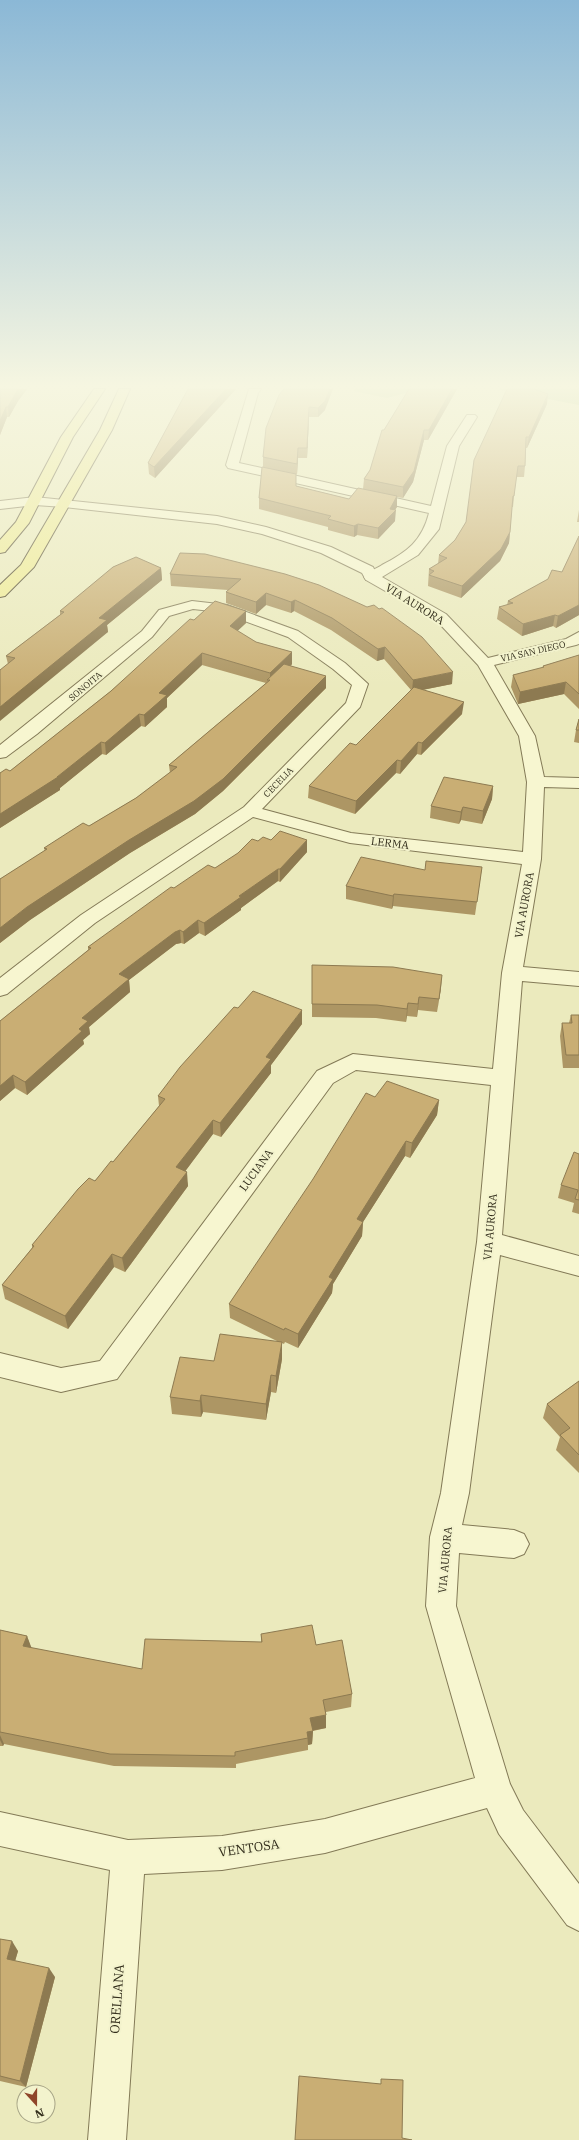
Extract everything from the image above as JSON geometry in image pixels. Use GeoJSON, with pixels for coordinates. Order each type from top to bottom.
{"type":"FeatureCollection","features":[{"type":"Feature","properties":{"kind":"main road"},"geometry":{"type":"LineString","coordinates":[[0,549],[22,523],[40,489]]}},
{"type":"Feature","properties":{"kind":"main road"},"geometry":{"type":"LineString","coordinates":[[0,593],[27,567],[72,489]]}},
{"type":"Feature","properties":{"kind":"street"},"geometry":{"type":"LineString","coordinates":[[338,489],[436,511]]}},
{"type":"Feature","properties":{"kind":"street"},"geometry":{"type":"LineString","coordinates":[[371,577],[403,561],[425,541],[432,529],[442,489]]}},
{"type":"Feature","properties":{"kind":"street","name":"VIA AURORA"},"geometry":{"type":"LineString","coordinates":[[0,505],[195,517],[266,531],[326,550],[368,570],[371,577]]}},
{"type":"Feature","properties":{"kind":"street","name":"VIA AURORA"},"geometry":{"type":"LineString","coordinates":[[0,509],[31,507]]}},
{"type":"Feature","properties":{"kind":"street","name":"VIA AURORA"},"geometry":{"type":"LineString","coordinates":[[61,509],[255,541],[301,554],[351,574],[371,577],[441,617],[485,662],[527,736],[536,782],[532,859],[512,973],[489,1242],[455,1493],[445,1537],[441,1606],[495,1790],[511,1822],[579,1913]]}},
{"type":"Feature","properties":{"kind":"street","name":"CECELIA"},"geometry":{"type":"LineString","coordinates":[[0,989],[88,919],[250,810],[354,704],[360,684],[339,666],[293,634],[222,608],[192,605],[164,613]]}},
{"type":"Feature","properties":{"kind":"street","name":"SONOITA"},"geometry":{"type":"LineString","coordinates":[[0,753],[31,730],[147,634],[164,613]]}},
{"type":"Feature","properties":{"kind":"street","name":"VIA SAN DIEGO"},"geometry":{"type":"LineString","coordinates":[[485,662],[571,642],[579,637]]}},
{"type":"Feature","properties":{"kind":"street"},"geometry":{"type":"LineString","coordinates":[[536,782],[579,783]]}},
{"type":"Feature","properties":{"kind":"street","name":"LERMA"},"geometry":{"type":"LineString","coordinates":[[250,810],[350,838],[532,859]]}},
{"type":"Feature","properties":{"kind":"street"},"geometry":{"type":"LineString","coordinates":[[512,973],[579,979]]}},
{"type":"Feature","properties":{"kind":"street","name":"LUCIANA"},"geometry":{"type":"LineString","coordinates":[[0,1365],[61,1380],[108,1371],[325,1077],[353,1062],[502,1078]]}},
{"type":"Feature","properties":{"kind":"street"},"geometry":{"type":"LineString","coordinates":[[489,1242],[579,1266]]}},
{"type":"Feature","properties":{"kind":"street"},"geometry":{"type":"LineString","coordinates":[[445,1537],[514,1544]]}},
{"type":"Feature","properties":{"kind":"street","name":"VENTOSA"},"geometry":{"type":"LineString","coordinates":[[0,1829],[128,1857],[222,1853],[326,1836],[495,1790]]}},
{"type":"Feature","properties":{"kind":"street","name":"ORELLANA"},"geometry":{"type":"LineString","coordinates":[[107,2140],[128,1857]]}},
{"type":"Feature","properties":{"kind":"building"},"geometry":{"type":"Polygon","coordinates":[[[260,489],[308,489],[349,499],[357,489],[397,496],[390,509],[396,510],[378,528],[358,524],[354,526],[328,519],[331,516],[259,498],[260,489]]]}},
{"type":"Feature","properties":{"kind":"building"},"geometry":{"type":"Polygon","coordinates":[[[470,489],[515,489],[510,532],[501,549],[462,586],[429,575],[434,571],[429,569],[447,558],[439,555],[455,540],[466,522],[470,489]]]}},
{"type":"Feature","properties":{"kind":"building"},"geometry":{"type":"Polygon","coordinates":[[[579,536],[579,605],[558,616],[555,615],[523,624],[499,607],[513,603],[508,601],[548,579],[552,570],[562,572],[579,536]]]}},
{"type":"Feature","properties":{"kind":"building"},"geometry":{"type":"Polygon","coordinates":[[[180,553],[205,554],[285,574],[319,585],[367,607],[374,605],[379,609],[382,608],[422,637],[453,672],[413,680],[385,647],[378,649],[332,618],[295,600],[291,602],[266,593],[256,602],[226,592],[241,579],[170,574],[180,553]]]}},
{"type":"Feature","properties":{"kind":"building"},"geometry":{"type":"Polygon","coordinates":[[[136,557],[161,568],[99,618],[107,620],[0,707],[0,670],[15,658],[6,656],[64,612],[60,611],[113,567],[136,557]]]}},
{"type":"Feature","properties":{"kind":"building"},"geometry":{"type":"Polygon","coordinates":[[[215,601],[246,611],[230,626],[256,642],[292,652],[270,673],[202,653],[159,693],[167,695],[144,715],[139,714],[105,743],[101,742],[58,777],[0,814],[0,773],[6,769],[10,771],[111,691],[190,619],[194,620],[215,601]]]}},
{"type":"Feature","properties":{"kind":"building"},"geometry":{"type":"Polygon","coordinates":[[[579,655],[579,694],[566,682],[520,692],[513,675],[544,667],[543,666],[579,655]]]}},
{"type":"Feature","properties":{"kind":"building"},"geometry":{"type":"Polygon","coordinates":[[[284,664],[326,676],[223,779],[194,801],[129,840],[27,907],[0,928],[0,879],[47,849],[44,848],[83,823],[89,826],[136,798],[177,767],[169,765],[270,680],[267,680],[284,664]]]}},
{"type":"Feature","properties":{"kind":"building"},"geometry":{"type":"Polygon","coordinates":[[[414,687],[464,702],[422,743],[418,742],[401,761],[397,760],[356,801],[309,786],[350,743],[356,745],[414,687]]]}},
{"type":"Feature","properties":{"kind":"building"},"geometry":{"type":"Polygon","coordinates":[[[579,719],[579,730],[576,730],[579,719]]]}},
{"type":"Feature","properties":{"kind":"building"},"geometry":{"type":"Polygon","coordinates":[[[444,777],[493,786],[483,811],[463,807],[461,812],[431,806],[444,777]]]}},
{"type":"Feature","properties":{"kind":"building"},"geometry":{"type":"Polygon","coordinates":[[[280,831],[307,840],[280,869],[239,896],[241,897],[204,923],[198,920],[183,932],[180,930],[175,932],[119,974],[129,979],[82,1018],[88,1021],[79,1029],[82,1031],[25,1082],[13,1075],[0,1086],[0,1021],[91,948],[88,947],[171,887],[174,888],[208,865],[215,868],[238,853],[252,839],[258,841],[263,837],[271,840],[280,831]]]}},
{"type":"Feature","properties":{"kind":"building"},"geometry":{"type":"Polygon","coordinates":[[[361,857],[425,870],[426,861],[482,867],[477,902],[394,894],[393,896],[346,886],[361,857]]]}},
{"type":"Feature","properties":{"kind":"building"},"geometry":{"type":"Polygon","coordinates":[[[312,965],[393,967],[442,975],[439,999],[419,997],[418,1004],[408,1003],[407,1009],[377,1005],[312,1004],[312,965]]]}},
{"type":"Feature","properties":{"kind":"building"},"geometry":{"type":"Polygon","coordinates":[[[253,991],[302,1010],[266,1057],[271,1059],[220,1123],[213,1120],[176,1167],[187,1172],[122,1258],[112,1254],[65,1316],[2,1285],[34,1246],[32,1245],[78,1189],[89,1178],[95,1181],[111,1161],[113,1162],[165,1099],[158,1096],[180,1067],[234,1007],[238,1008],[253,991]]]}},
{"type":"Feature","properties":{"kind":"building"},"geometry":{"type":"Polygon","coordinates":[[[571,1015],[579,1015],[579,1055],[566,1055],[562,1023],[572,1023],[571,1015]]]}},
{"type":"Feature","properties":{"kind":"building"},"geometry":{"type":"Polygon","coordinates":[[[387,1081],[439,1100],[412,1143],[406,1141],[357,1219],[363,1222],[329,1277],[333,1279],[298,1334],[285,1328],[284,1330],[229,1304],[313,1179],[366,1093],[375,1097],[387,1081]]]}},
{"type":"Feature","properties":{"kind":"building"},"geometry":{"type":"Polygon","coordinates":[[[574,1152],[579,1154],[579,1200],[575,1199],[578,1190],[561,1185],[574,1152]]]}},
{"type":"Feature","properties":{"kind":"building"},"geometry":{"type":"Polygon","coordinates":[[[220,1334],[282,1342],[276,1376],[271,1375],[266,1404],[201,1395],[200,1401],[170,1397],[180,1357],[214,1361],[220,1334]]]}},
{"type":"Feature","properties":{"kind":"building"},"geometry":{"type":"Polygon","coordinates":[[[579,1381],[579,1455],[560,1435],[570,1428],[547,1404],[579,1381]]]}},
{"type":"Feature","properties":{"kind":"building"},"geometry":{"type":"Polygon","coordinates":[[[312,1625],[316,1645],[342,1640],[352,1694],[323,1700],[326,1715],[310,1718],[313,1731],[307,1732],[308,1738],[235,1752],[235,1756],[110,1754],[0,1732],[0,1630],[27,1636],[23,1646],[142,1669],[145,1639],[262,1642],[261,1634],[312,1625]]]}},
{"type":"Feature","properties":{"kind":"building"},"geometry":{"type":"Polygon","coordinates":[[[0,1939],[12,1941],[7,1959],[49,1968],[20,2081],[0,2076],[0,1939]]]}},
{"type":"Feature","properties":{"kind":"building"},"geometry":{"type":"Polygon","coordinates":[[[299,2076],[381,2084],[381,2079],[403,2080],[402,2138],[412,2140],[295,2140],[299,2076]]]}}]}
